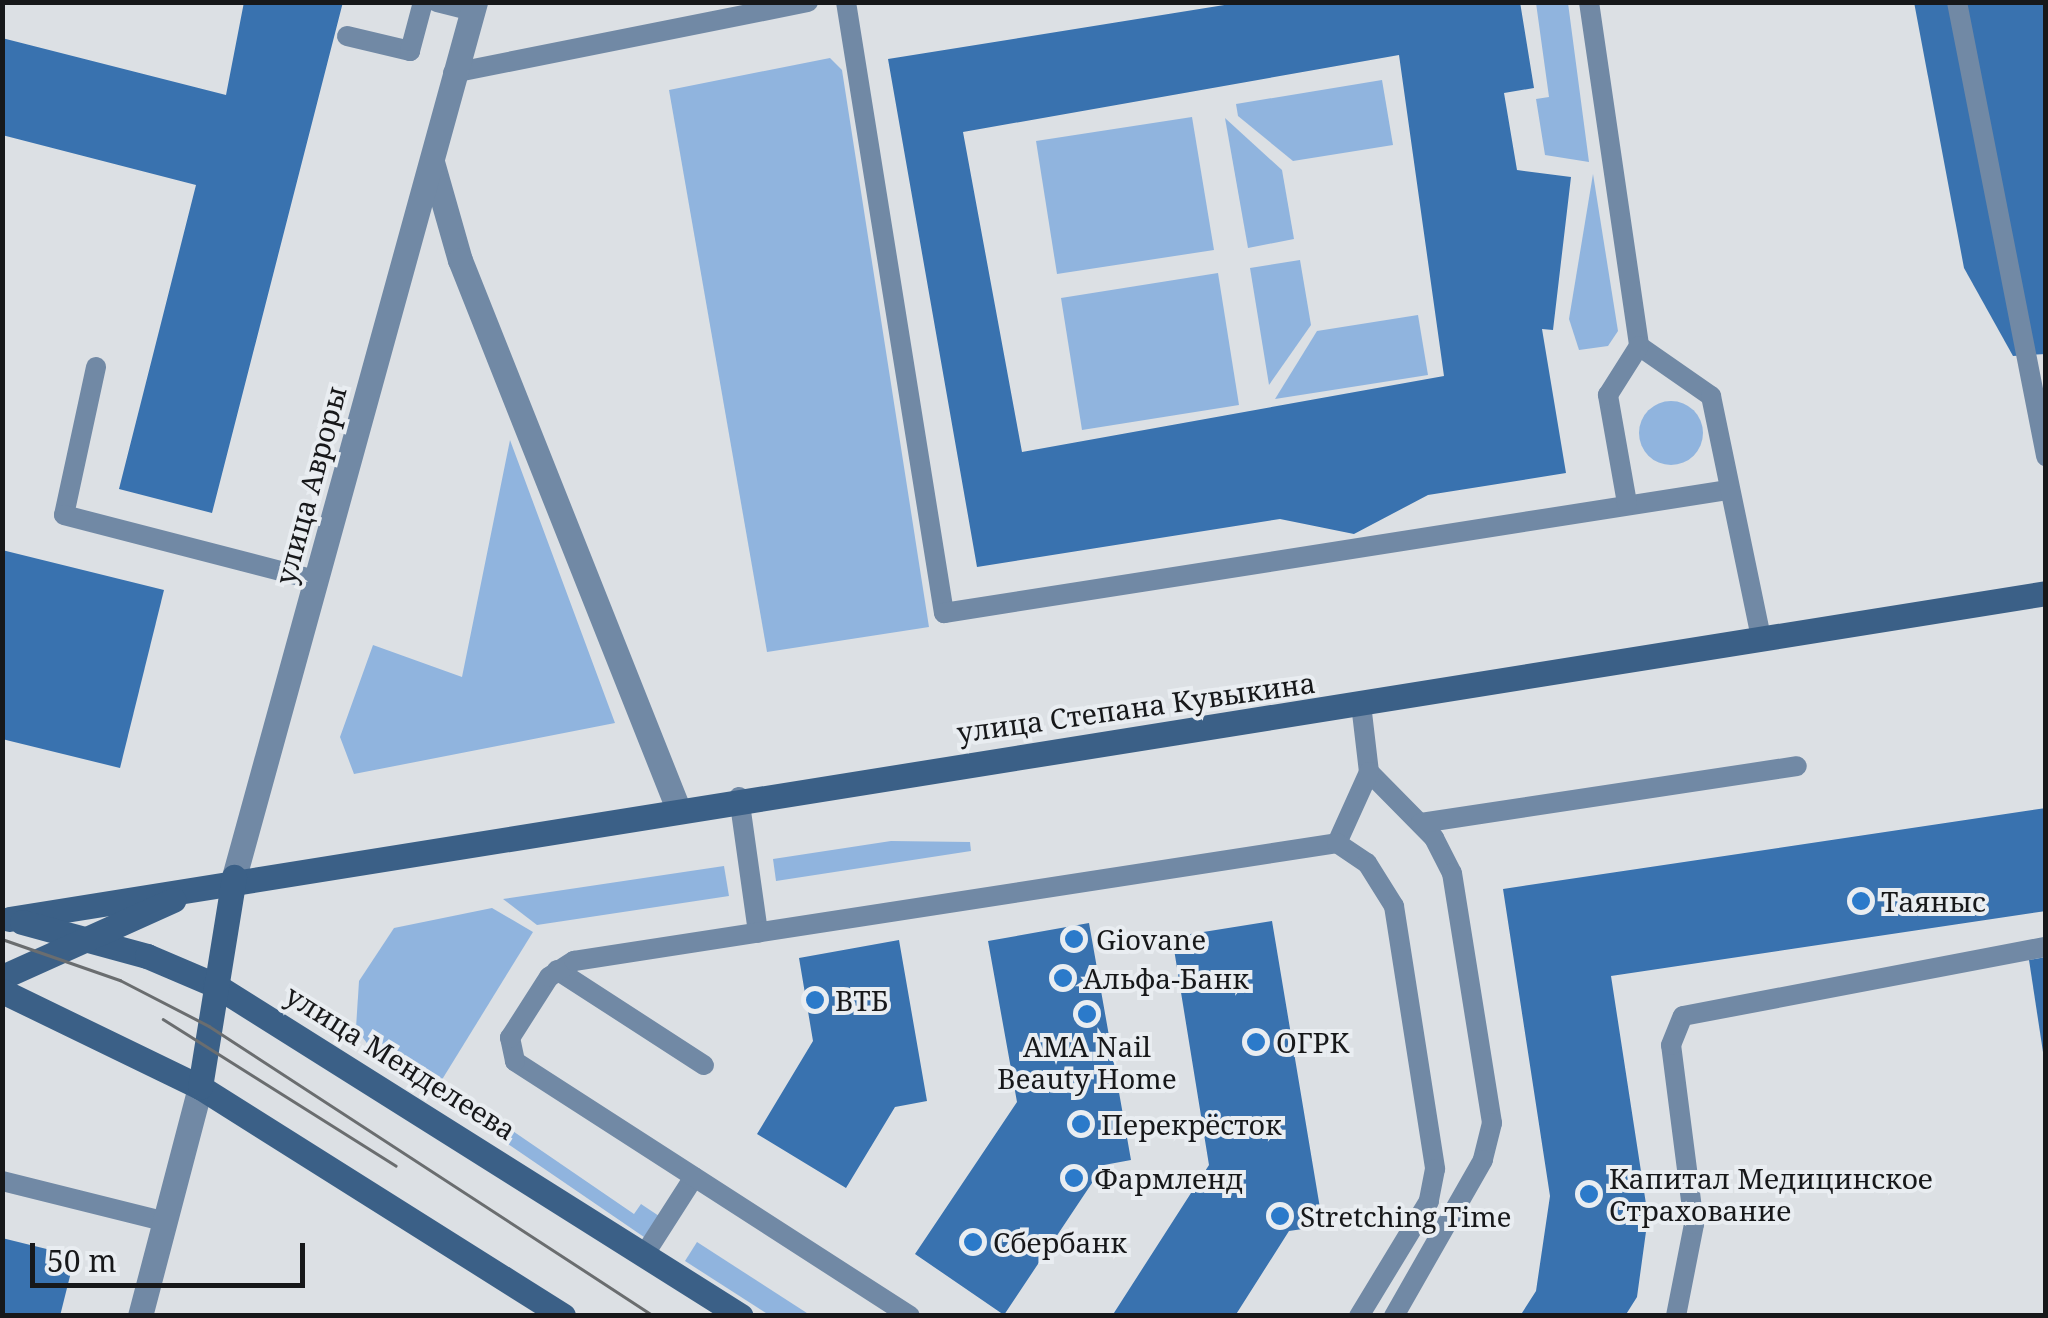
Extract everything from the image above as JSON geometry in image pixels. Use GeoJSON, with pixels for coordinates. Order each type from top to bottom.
{"type":"FeatureCollection","features":[{"type":"Feature","properties":{"kind":"main road","name":"улица Степана Кувыкина"},"geometry":{"type":"LineString","coordinates":[[6,918],[677,806],[1361,704],[2046,593]]}},
{"type":"Feature","properties":{"kind":"main road","name":"улица Степана Кувыкина"},"geometry":{"type":"LineString","coordinates":[[2,977],[84,935],[234,877]]}},
{"type":"Feature","properties":{"kind":"main road","name":"улица Авроры"},"geometry":{"type":"LineString","coordinates":[[200,1087],[234,877]]}},
{"type":"Feature","properties":{"kind":"main road","name":"улица Менделеева"},"geometry":{"type":"LineString","coordinates":[[6,918],[84,935],[214,985],[646,1252],[741,1316]]}},
{"type":"Feature","properties":{"kind":"main road"},"geometry":{"type":"LineString","coordinates":[[2,991],[200,1087],[563,1316]]}},
{"type":"Feature","properties":{"kind":"street","name":"улица Авроры"},"geometry":{"type":"LineString","coordinates":[[234,877],[473,7]]}},
{"type":"Feature","properties":{"kind":"street"},"geometry":{"type":"LineString","coordinates":[[431,159],[480,314],[677,806]]}},
{"type":"Feature","properties":{"kind":"street"},"geometry":{"type":"LineString","coordinates":[[140,1316],[200,1087]]}},
{"type":"Feature","properties":{"kind":"lane"},"geometry":{"type":"LineString","coordinates":[[347,36],[410,51],[423,2]]}},
{"type":"Feature","properties":{"kind":"lane"},"geometry":{"type":"LineString","coordinates":[[436,2],[473,7]]}},
{"type":"Feature","properties":{"kind":"lane"},"geometry":{"type":"LineString","coordinates":[[453,73],[808,2]]}},
{"type":"Feature","properties":{"kind":"lane"},"geometry":{"type":"LineString","coordinates":[[846,2],[944,613],[1728,490]]}},
{"type":"Feature","properties":{"kind":"lane"},"geometry":{"type":"LineString","coordinates":[[1588,2],[1639,346],[1608,395],[1627,503]]}},
{"type":"Feature","properties":{"kind":"lane"},"geometry":{"type":"LineString","coordinates":[[1957,2],[2046,456]]}},
{"type":"Feature","properties":{"kind":"lane"},"geometry":{"type":"LineString","coordinates":[[1639,346],[1711,396],[1761,638]]}},
{"type":"Feature","properties":{"kind":"lane"},"geometry":{"type":"LineString","coordinates":[[96,367],[64,515],[315,580]]}},
{"type":"Feature","properties":{"kind":"lane"},"geometry":{"type":"LineString","coordinates":[[1336,842],[1370,772],[1361,704]]}},
{"type":"Feature","properties":{"kind":"lane"},"geometry":{"type":"LineString","coordinates":[[1421,823],[1797,766]]}},
{"type":"Feature","properties":{"kind":"lane"},"geometry":{"type":"LineString","coordinates":[[1370,772],[1421,823],[1456,888],[1491,1137],[1394,1316]]}},
{"type":"Feature","properties":{"kind":"lane"},"geometry":{"type":"LineString","coordinates":[[739,797],[758,932]]}},
{"type":"Feature","properties":{"kind":"lane"},"geometry":{"type":"LineString","coordinates":[[910,1316],[515,1061],[510,1038],[557,970],[758,932],[1336,842],[1377,874],[1394,906],[1436,1169],[1429,1201],[1359,1316]]}},
{"type":"Feature","properties":{"kind":"lane"},"geometry":{"type":"LineString","coordinates":[[1676,1316],[1694,1224],[1670,1045],[1683,1016],[2046,948]]}},
{"type":"Feature","properties":{"kind":"lane"},"geometry":{"type":"LineString","coordinates":[[557,970],[704,1064]]}},
{"type":"Feature","properties":{"kind":"lane"},"geometry":{"type":"LineString","coordinates":[[646,1252],[694,1177]]}},
{"type":"Feature","properties":{"kind":"lane"},"geometry":{"type":"LineString","coordinates":[[2,1180],[163,1221]]}},
{"type":"Feature","properties":{"kind":"shaded area"},"geometry":{"type":"Polygon","coordinates":[[[1536,3],[1568,3],[1589,162],[1545,155],[1536,99],[1549,97],[1536,3]]]}},
{"type":"Feature","properties":{"kind":"shaded area"},"geometry":{"type":"Polygon","coordinates":[[[830,58],[842,70],[929,627],[767,652],[669,90],[830,58]]]}},
{"type":"Feature","properties":{"kind":"shaded area"},"geometry":{"type":"Polygon","coordinates":[[[1382,80],[1393,145],[1293,161],[1238,116],[1236,104],[1382,80]]]}},
{"type":"Feature","properties":{"kind":"shaded area"},"geometry":{"type":"Polygon","coordinates":[[[1192,117],[1214,250],[1057,274],[1036,141],[1192,117]]]}},
{"type":"Feature","properties":{"kind":"shaded area"},"geometry":{"type":"Polygon","coordinates":[[[1225,118],[1282,170],[1294,239],[1248,248],[1225,118]]]}},
{"type":"Feature","properties":{"kind":"shaded area"},"geometry":{"type":"Polygon","coordinates":[[[1593,174],[1618,331],[1608,346],[1579,350],[1569,319],[1593,174]]]}},
{"type":"Feature","properties":{"kind":"shaded area"},"geometry":{"type":"Polygon","coordinates":[[[1300,260],[1311,325],[1269,385],[1250,268],[1300,260]]]}},
{"type":"Feature","properties":{"kind":"shaded area"},"geometry":{"type":"Polygon","coordinates":[[[1218,273],[1239,405],[1082,430],[1061,298],[1218,273]]]}},
{"type":"Feature","properties":{"kind":"shaded area"},"geometry":{"type":"Polygon","coordinates":[[[1418,315],[1428,375],[1275,399],[1317,331],[1418,315]]]}},
{"type":"Feature","properties":{"kind":"shaded area"},"geometry":{"type":"Polygon","coordinates":[[[1671,401],[1693,411],[1703,433],[1693,455],[1671,465],[1649,455],[1639,433],[1649,411],[1671,401]]]}},
{"type":"Feature","properties":{"kind":"shaded area"},"geometry":{"type":"Polygon","coordinates":[[[510,440],[615,723],[354,774],[340,737],[373,645],[462,677],[510,440]]]}},
{"type":"Feature","properties":{"kind":"shaded area"},"geometry":{"type":"Polygon","coordinates":[[[891,841],[970,842],[971,851],[776,881],[773,859],[891,841]]]}},
{"type":"Feature","properties":{"kind":"shaded area"},"geometry":{"type":"Polygon","coordinates":[[[724,866],[729,896],[537,925],[503,899],[724,866]]]}},
{"type":"Feature","properties":{"kind":"shaded area"},"geometry":{"type":"Polygon","coordinates":[[[492,908],[533,932],[435,1091],[379,1060],[356,1028],[359,981],[394,928],[492,908]]]}},
{"type":"Feature","properties":{"kind":"shaded area"},"geometry":{"type":"Polygon","coordinates":[[[453,1090],[634,1214],[641,1204],[659,1216],[644,1237],[445,1101],[453,1090]]]}},
{"type":"Feature","properties":{"kind":"shaded area"},"geometry":{"type":"Polygon","coordinates":[[[697,1242],[810,1315],[769,1315],[685,1261],[697,1242]]]}},
{"type":"Feature","properties":{"kind":"building"},"geometry":{"type":"Polygon","coordinates":[[[244,2],[343,2],[212,513],[119,489],[196,185],[2,135],[2,38],[226,95],[244,2]]]}},
{"type":"Feature","properties":{"kind":"building"},"geometry":{"type":"Polygon","coordinates":[[[1243,2],[1520,2],[1534,88],[1504,93],[1517,170],[1571,177],[1553,330],[1542,329],[1566,473],[1428,495],[1354,534],[1280,519],[977,567],[888,59],[1243,2]],[[1399,55],[963,132],[1022,452],[1444,376],[1399,55]]]}},
{"type":"Feature","properties":{"kind":"building"},"geometry":{"type":"Polygon","coordinates":[[[1914,2],[2046,2],[2046,354],[2013,356],[1964,268],[1914,2]]]}},
{"type":"Feature","properties":{"kind":"building"},"geometry":{"type":"Polygon","coordinates":[[[2,550],[164,590],[120,768],[2,739],[2,550]]]}},
{"type":"Feature","properties":{"kind":"building"},"geometry":{"type":"Polygon","coordinates":[[[2046,808],[2046,911],[1611,976],[1648,1217],[1637,1297],[1625,1316],[1520,1316],[1536,1291],[1550,1196],[1503,889],[2046,808]]]}},
{"type":"Feature","properties":{"kind":"building"},"geometry":{"type":"Polygon","coordinates":[[[1272,921],[1323,1226],[1289,1231],[1235,1316],[1112,1316],[1209,1165],[1172,937],[1272,921]]]}},
{"type":"Feature","properties":{"kind":"building"},"geometry":{"type":"Polygon","coordinates":[[[1089,923],[1131,1160],[1104,1165],[1004,1315],[915,1254],[1017,1102],[988,941],[1089,923]]]}},
{"type":"Feature","properties":{"kind":"building"},"geometry":{"type":"Polygon","coordinates":[[[899,940],[927,1101],[895,1107],[846,1188],[757,1134],[813,1041],[799,958],[899,940]]]}},
{"type":"Feature","properties":{"kind":"building"},"geometry":{"type":"Polygon","coordinates":[[[2046,957],[2046,1052],[2043,1052],[2029,960],[2046,957]]]}},
{"type":"Feature","properties":{"kind":"building"},"geometry":{"type":"Polygon","coordinates":[[[2,1238],[75,1256],[60,1316],[2,1315],[2,1238]]]}},
{"type":"Feature","properties":{"kind":"tram line"},"geometry":{"type":"LineString","coordinates":[[2,939],[120,980],[209,1026],[654,1316]]}},
{"type":"Feature","properties":{"kind":"tram line"},"geometry":{"type":"LineString","coordinates":[[163,1019],[396,1166]]}},
{"type":"Feature","properties":{"kind":"place","name":"Таяныс"},"geometry":{"type":"Point","coordinates":[1861,901]}},
{"type":"Feature","properties":{"kind":"place","name":"Giovane"},"geometry":{"type":"Point","coordinates":[1074,939]}},
{"type":"Feature","properties":{"kind":"place","name":"Альфа-Банк"},"geometry":{"type":"Point","coordinates":[1063,978]}},
{"type":"Feature","properties":{"kind":"place","name":"ВТБ"},"geometry":{"type":"Point","coordinates":[815,1000]}},
{"type":"Feature","properties":{"kind":"place","name":"AMA Nail Beauty Home"},"geometry":{"type":"Point","coordinates":[1087,1014]}},
{"type":"Feature","properties":{"kind":"place","name":"ОГРК"},"geometry":{"type":"Point","coordinates":[1256,1042]}},
{"type":"Feature","properties":{"kind":"place","name":"Перекрёсток"},"geometry":{"type":"Point","coordinates":[1081,1124]}},
{"type":"Feature","properties":{"kind":"place","name":"Фармленд"},"geometry":{"type":"Point","coordinates":[1074,1178]}},
{"type":"Feature","properties":{"kind":"place","name":"Капитал Медицинское Страхование"},"geometry":{"type":"Point","coordinates":[1589,1194]}},
{"type":"Feature","properties":{"kind":"place","name":"Stretching Time"},"geometry":{"type":"Point","coordinates":[1280,1216]}},
{"type":"Feature","properties":{"kind":"place","name":"Сбербанк"},"geometry":{"type":"Point","coordinates":[973,1242]}}]}
